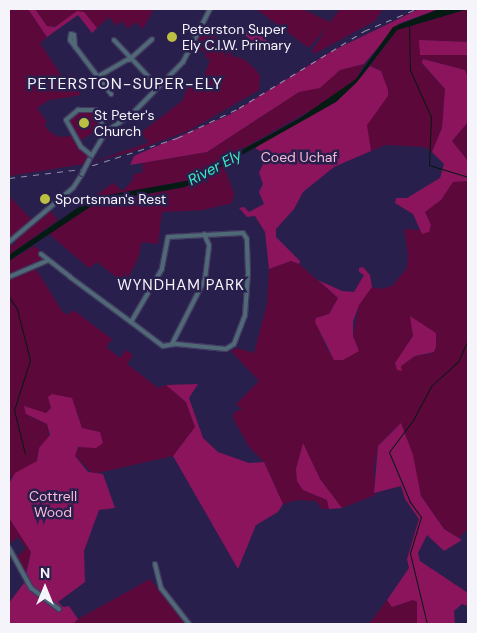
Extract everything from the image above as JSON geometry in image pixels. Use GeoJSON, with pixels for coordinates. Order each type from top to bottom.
{"type":"FeatureCollection","features":[{"type":"Feature","properties":{"kind":"street"},"geometry":{"type":"LineString","coordinates":[[9,242],[72,188],[106,132],[132,114],[188,56],[210,9]]}},
{"type":"Feature","properties":{"kind":"street"},"geometry":{"type":"LineString","coordinates":[[99,76],[129,59],[152,39]]}},
{"type":"Feature","properties":{"kind":"street"},"geometry":{"type":"LineString","coordinates":[[114,40],[129,59],[158,87]]}},
{"type":"Feature","properties":{"kind":"street"},"geometry":{"type":"LineString","coordinates":[[75,47],[111,94]]}},
{"type":"Feature","properties":{"kind":"street"},"geometry":{"type":"LineString","coordinates":[[91,156],[81,147],[66,120],[78,110],[96,110],[106,132]]}},
{"type":"Feature","properties":{"kind":"street"},"geometry":{"type":"LineString","coordinates":[[42,254],[162,346],[172,344],[226,349],[234,344],[245,315],[248,294],[247,239],[239,232],[168,237],[162,269],[131,322]]}},
{"type":"Feature","properties":{"kind":"street"},"geometry":{"type":"LineString","coordinates":[[172,344],[205,279],[209,245],[204,234]]}},
{"type":"Feature","properties":{"kind":"street"},"geometry":{"type":"LineString","coordinates":[[9,277],[49,260]]}},
{"type":"Feature","properties":{"kind":"street"},"geometry":{"type":"LineString","coordinates":[[9,548],[32,588],[59,609]]}},
{"type":"Feature","properties":{"kind":"street"},"geometry":{"type":"LineString","coordinates":[[155,564],[161,588],[189,624]]}},
{"type":"Feature","properties":{"kind":"shaded area"},"geometry":{"type":"Polygon","coordinates":[[[9,9],[28,9],[47,37],[40,43],[63,78],[72,74],[81,95],[49,100],[37,108],[47,122],[44,125],[50,132],[59,137],[73,136],[88,154],[84,164],[9,176],[9,9]]]}},
{"type":"Feature","properties":{"kind":"shaded area"},"geometry":{"type":"Polygon","coordinates":[[[35,9],[154,9],[143,29],[135,22],[128,29],[122,21],[116,26],[109,17],[97,28],[80,11],[58,26],[47,26],[35,9]]]}},
{"type":"Feature","properties":{"kind":"shaded area"},"geometry":{"type":"Polygon","coordinates":[[[256,9],[302,9],[330,22],[340,9],[383,9],[375,21],[314,54],[312,51],[327,27],[309,48],[256,9]]]}},
{"type":"Feature","properties":{"kind":"shaded area"},"geometry":{"type":"Polygon","coordinates":[[[468,9],[468,42],[419,40],[468,55],[468,77],[465,70],[423,59],[422,64],[445,89],[442,128],[432,152],[425,147],[385,145],[371,151],[366,125],[388,96],[377,68],[370,66],[397,30],[468,9]]]}},
{"type":"Feature","properties":{"kind":"shaded area"},"geometry":{"type":"Polygon","coordinates":[[[202,28],[224,42],[234,56],[245,60],[256,70],[260,76],[259,90],[190,130],[137,150],[89,163],[148,143],[142,132],[182,101],[188,86],[193,88],[203,79],[210,60],[205,57],[206,52],[192,49],[195,48],[202,28]]]}},
{"type":"Feature","properties":{"kind":"shaded area"},"geometry":{"type":"Polygon","coordinates":[[[364,64],[356,79],[327,101],[186,181],[92,198],[113,183],[122,191],[133,180],[133,175],[143,172],[142,163],[207,152],[299,92],[340,70],[364,64]]]}},
{"type":"Feature","properties":{"kind":"shaded area"},"geometry":{"type":"Polygon","coordinates":[[[96,111],[102,127],[79,141],[67,122],[76,113],[96,111]]]}},
{"type":"Feature","properties":{"kind":"shaded area"},"geometry":{"type":"Polygon","coordinates":[[[468,122],[468,161],[452,141],[468,122]]]}},
{"type":"Feature","properties":{"kind":"shaded area"},"geometry":{"type":"Polygon","coordinates":[[[223,164],[234,194],[232,203],[203,210],[162,212],[158,244],[142,242],[138,258],[125,284],[97,262],[89,268],[49,234],[96,203],[185,187],[223,164]]]}},
{"type":"Feature","properties":{"kind":"shaded area"},"geometry":{"type":"Polygon","coordinates":[[[468,181],[468,528],[459,538],[444,529],[421,496],[402,431],[404,426],[394,429],[378,446],[374,468],[375,495],[342,508],[320,479],[303,443],[296,469],[303,490],[327,500],[329,509],[322,509],[316,501],[296,500],[283,504],[264,462],[249,447],[233,418],[234,412],[242,409],[236,404],[259,381],[231,351],[237,348],[254,353],[267,304],[269,269],[291,261],[299,264],[338,298],[329,314],[316,318],[320,333],[329,353],[358,348],[353,336],[359,305],[372,287],[381,289],[392,286],[407,268],[408,255],[404,229],[420,230],[422,234],[431,225],[425,212],[441,200],[453,182],[468,181]],[[412,321],[413,336],[395,363],[401,366],[415,356],[430,354],[436,339],[412,321]]]}},
{"type":"Feature","properties":{"kind":"shaded area"},"geometry":{"type":"Polygon","coordinates":[[[9,196],[32,220],[9,240],[9,196]]]}},
{"type":"Feature","properties":{"kind":"shaded area"},"geometry":{"type":"Polygon","coordinates":[[[49,209],[58,220],[9,255],[9,246],[16,243],[15,239],[49,209]]]}},
{"type":"Feature","properties":{"kind":"shaded area"},"geometry":{"type":"Polygon","coordinates":[[[34,246],[49,257],[9,276],[9,261],[34,246]]]}},
{"type":"Feature","properties":{"kind":"shaded area"},"geometry":{"type":"Polygon","coordinates":[[[36,269],[62,311],[68,315],[73,310],[112,339],[106,347],[120,358],[126,350],[133,355],[127,364],[158,388],[166,385],[186,402],[195,427],[173,456],[93,474],[75,456],[75,450],[102,438],[100,432],[82,428],[77,412],[48,397],[51,408],[46,413],[24,409],[31,417],[47,424],[49,439],[39,448],[37,461],[11,477],[9,484],[9,279],[36,269]]]}},
{"type":"Feature","properties":{"kind":"shaded area"},"geometry":{"type":"Polygon","coordinates":[[[9,518],[31,552],[25,575],[16,558],[26,548],[18,537],[9,544],[9,518]]]}},
{"type":"Feature","properties":{"kind":"shaded area"},"geometry":{"type":"Polygon","coordinates":[[[150,579],[187,624],[73,624],[78,619],[150,579]]]}},
{"type":"Feature","properties":{"kind":"shaded area"},"geometry":{"type":"Polygon","coordinates":[[[387,600],[392,607],[413,600],[417,602],[417,624],[369,624],[387,600]]]}},
{"type":"Feature","properties":{"kind":"green space"},"geometry":{"type":"Polygon","coordinates":[[[28,9],[35,9],[47,26],[55,27],[77,11],[84,12],[97,28],[92,33],[78,15],[47,37],[28,9]]]}},
{"type":"Feature","properties":{"kind":"green space"},"geometry":{"type":"Polygon","coordinates":[[[419,9],[439,9],[398,24],[364,64],[340,70],[320,88],[299,92],[207,152],[130,165],[134,156],[229,115],[332,51],[419,9]]]}},
{"type":"Feature","properties":{"kind":"green space"},"geometry":{"type":"Polygon","coordinates":[[[245,30],[264,35],[271,50],[259,47],[246,36],[245,30]]]}},
{"type":"Feature","properties":{"kind":"green space"},"geometry":{"type":"Polygon","coordinates":[[[419,40],[468,42],[468,55],[420,55],[419,40]]]}},
{"type":"Feature","properties":{"kind":"green space"},"geometry":{"type":"Polygon","coordinates":[[[423,59],[465,70],[468,77],[468,122],[452,141],[468,161],[468,181],[453,182],[441,200],[425,212],[431,225],[429,232],[422,234],[413,214],[395,203],[396,198],[407,198],[440,178],[444,164],[432,152],[442,128],[445,89],[422,63],[423,59]]]}},
{"type":"Feature","properties":{"kind":"green space","name":"Coed Uchaf"},"geometry":{"type":"Polygon","coordinates":[[[370,66],[381,71],[388,90],[388,96],[367,125],[371,151],[334,167],[303,192],[294,209],[276,229],[276,237],[300,261],[299,264],[291,261],[269,269],[265,232],[255,216],[247,217],[239,208],[244,207],[249,212],[264,204],[259,192],[263,184],[259,173],[267,155],[255,148],[356,83],[370,66]]]}},
{"type":"Feature","properties":{"kind":"green space"},"geometry":{"type":"Polygon","coordinates":[[[363,267],[370,275],[372,287],[359,305],[353,322],[353,336],[359,351],[343,360],[334,360],[315,322],[316,318],[329,314],[338,298],[318,280],[342,291],[354,292],[364,275],[359,272],[359,268],[363,267]]]}},
{"type":"Feature","properties":{"kind":"green space"},"geometry":{"type":"Polygon","coordinates":[[[410,316],[436,333],[436,347],[434,352],[415,356],[401,366],[402,371],[397,370],[395,363],[413,336],[410,316]]]}},
{"type":"Feature","properties":{"kind":"green space"},"geometry":{"type":"Polygon","coordinates":[[[198,384],[189,398],[203,438],[218,452],[249,463],[264,462],[283,504],[278,512],[256,525],[238,569],[173,456],[195,427],[186,402],[166,385],[198,384]]]}},
{"type":"Feature","properties":{"kind":"green space","name":"Cottrell Wood"},"geometry":{"type":"Polygon","coordinates":[[[52,394],[72,398],[82,428],[100,432],[103,443],[96,448],[78,447],[75,456],[88,472],[103,474],[115,508],[99,510],[84,551],[85,582],[58,602],[63,607],[69,606],[78,619],[73,624],[9,624],[9,603],[24,583],[31,552],[9,518],[9,484],[15,473],[37,461],[39,448],[50,435],[47,424],[26,414],[24,406],[46,413],[51,408],[48,397],[52,394]]]}},
{"type":"Feature","properties":{"kind":"green space"},"geometry":{"type":"Polygon","coordinates":[[[401,423],[413,455],[421,496],[444,529],[462,540],[444,551],[427,535],[418,553],[420,561],[468,593],[468,606],[462,604],[454,611],[455,624],[417,624],[417,602],[413,600],[392,607],[387,600],[409,568],[407,559],[419,519],[405,499],[401,486],[374,493],[378,446],[401,423]]]}},
{"type":"Feature","properties":{"kind":"green space"},"geometry":{"type":"Polygon","coordinates":[[[303,443],[320,479],[342,508],[329,509],[327,500],[303,490],[297,481],[296,469],[303,443]]]}},
{"type":"Feature","properties":{"kind":"water","name":"River Ely"},"geometry":{"type":"Polygon","coordinates":[[[439,9],[468,9],[397,30],[356,83],[336,102],[185,187],[96,203],[9,261],[9,255],[92,198],[186,181],[300,118],[356,79],[393,27],[439,9]]]}},
{"type":"Feature","properties":{"kind":"waterway"},"geometry":{"type":"LineString","coordinates":[[409,26],[410,70],[431,117],[429,165],[468,177]]}},
{"type":"Feature","properties":{"kind":"waterway"},"geometry":{"type":"LineString","coordinates":[[9,297],[17,309],[30,360],[14,410],[25,454]]}},
{"type":"Feature","properties":{"kind":"waterway"},"geometry":{"type":"LineString","coordinates":[[427,624],[410,553],[421,517],[410,502],[389,452],[413,420],[431,386],[458,362],[468,340]]}},
{"type":"Feature","properties":{"kind":"railway"},"geometry":{"type":"LineString","coordinates":[[9,178],[81,169],[177,138],[239,108],[364,31],[416,9]]}},
{"type":"Feature","properties":{"kind":"place","name":"Peterston Super Ely C.I.W. Primary"},"geometry":{"type":"Point","coordinates":[172,37]}},
{"type":"Feature","properties":{"kind":"place","name":"St Peter's Church"},"geometry":{"type":"Point","coordinates":[84,123]}},
{"type":"Feature","properties":{"kind":"place","name":"Sportsman's Rest"},"geometry":{"type":"Point","coordinates":[45,199]}},
{"type":"Feature","properties":{"kind":"district","name":"PETERSTON-SUPER-ELY"},"geometry":{"type":"Point","coordinates":[125,84]}},
{"type":"Feature","properties":{"kind":"district","name":"WYNDHAM PARK"},"geometry":{"type":"Point","coordinates":[181,286]}}]}
